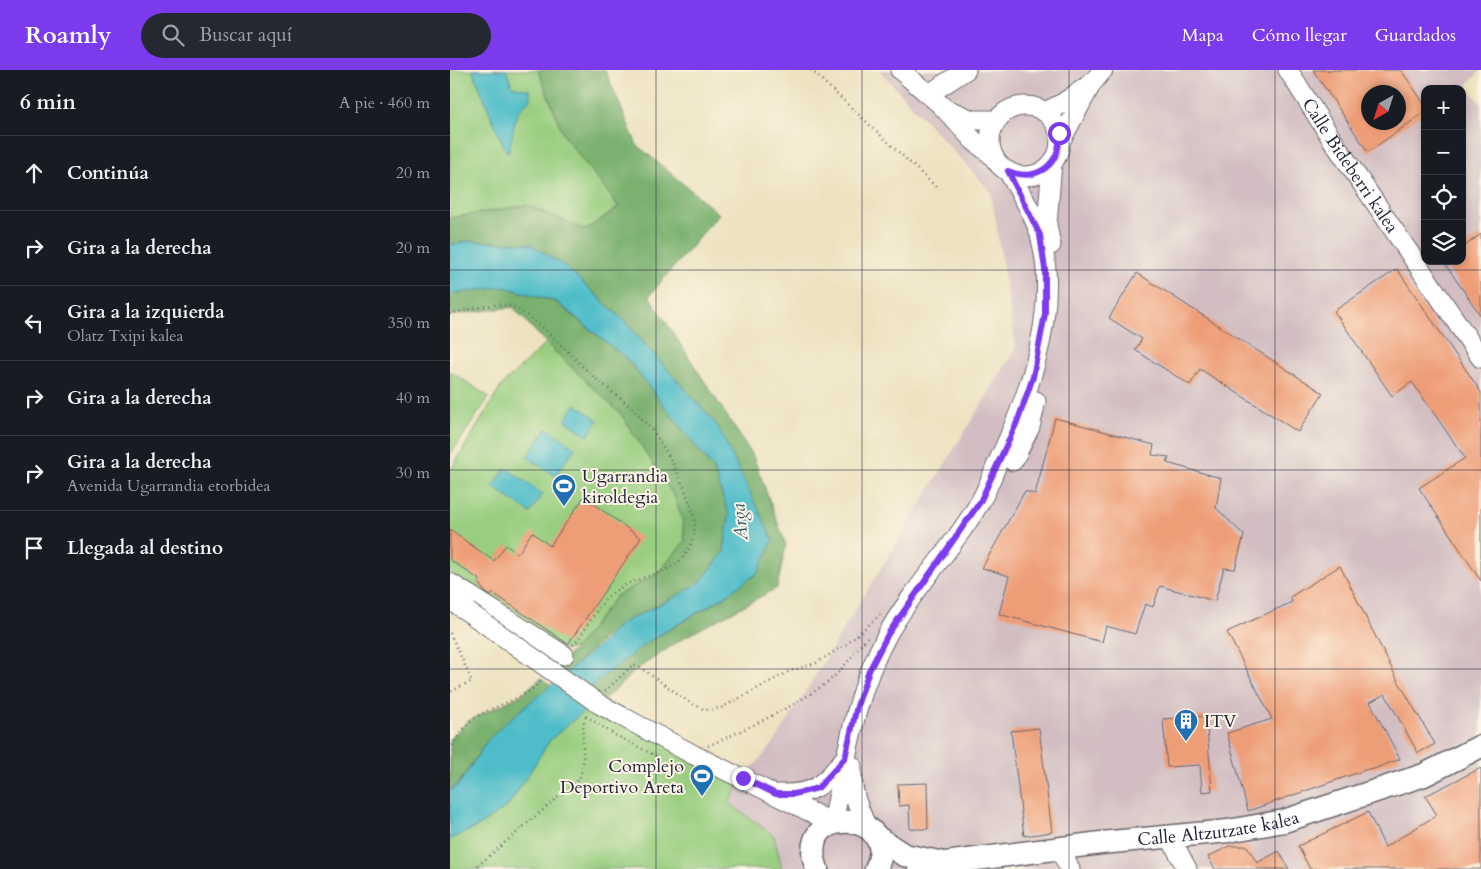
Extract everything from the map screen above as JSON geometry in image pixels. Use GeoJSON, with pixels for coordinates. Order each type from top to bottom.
{"type":"FeatureCollection","features":[{"type":"Feature","properties":{"kind":"main road","name":"Calle Altzutzate kalea"},"geometry":{"type":"LineString","coordinates":[[945,863],[1059,848],[1170,837],[1284,821],[1424,775],[1481,746]]}},
{"type":"Feature","properties":{"kind":"main road"},"geometry":{"type":"LineString","coordinates":[[818,869],[814,860],[816,840],[824,829],[833,823],[850,820],[904,855],[945,863]]}},
{"type":"Feature","properties":{"kind":"main road"},"geometry":{"type":"LineString","coordinates":[[871,832],[880,850],[876,869]]}},
{"type":"Feature","properties":{"kind":"main road"},"geometry":{"type":"LineString","coordinates":[[919,869],[945,863]]}},
{"type":"Feature","properties":{"kind":"street"},"geometry":{"type":"LineString","coordinates":[[450,600],[599,704],[694,755],[833,823],[857,706],[873,664],[888,634],[980,502],[1018,420],[1033,377],[1045,314],[1045,269],[1040,235],[1008,171],[973,140],[935,100],[900,70]]}},
{"type":"Feature","properties":{"kind":"street"},"geometry":{"type":"LineString","coordinates":[[935,100],[966,70]]}},
{"type":"Feature","properties":{"kind":"street","name":"Calle Bideberri kalea"},"geometry":{"type":"LineString","coordinates":[[1288,70],[1331,138],[1481,358]]}},
{"type":"Feature","properties":{"kind":"street"},"geometry":{"type":"LineString","coordinates":[[1045,112],[1063,103],[1097,76]]}},
{"type":"Feature","properties":{"kind":"street"},"geometry":{"type":"LineString","coordinates":[[871,832],[854,801],[851,781],[858,726],[874,678],[897,633],[988,509],[1030,427],[1051,330],[1055,265],[1048,225],[1052,163],[1060,142],[1097,76]]}},
{"type":"Feature","properties":{"kind":"street"},"geometry":{"type":"LineString","coordinates":[[935,100],[972,120],[997,120]]}},
{"type":"Feature","properties":{"kind":"street"},"geometry":{"type":"LineString","coordinates":[[994,157],[990,138],[997,120],[1005,112],[1025,106],[1045,112],[1056,125],[1060,142]]}},
{"type":"Feature","properties":{"kind":"street"},"geometry":{"type":"LineString","coordinates":[[1008,171],[1027,176],[1036,174],[1052,163]]}},
{"type":"Feature","properties":{"kind":"street"},"geometry":{"type":"LineString","coordinates":[[450,583],[564,655]]}},
{"type":"Feature","properties":{"kind":"street"},"geometry":{"type":"LineString","coordinates":[[782,797],[818,788],[845,758]]}},
{"type":"Feature","properties":{"kind":"street"},"geometry":{"type":"LineString","coordinates":[[782,797],[810,826],[816,840]]}},
{"type":"Feature","properties":{"kind":"street"},"geometry":{"type":"LineString","coordinates":[[1170,837],[1187,869]]}},
{"type":"Feature","properties":{"kind":"street"},"geometry":{"type":"LineString","coordinates":[[1059,848],[1070,869]]}},
{"type":"Feature","properties":{"kind":"path"},"geometry":{"type":"LineString","coordinates":[[812,70],[937,188]]}},
{"type":"Feature","properties":{"kind":"path"},"geometry":{"type":"LineString","coordinates":[[450,314],[504,304],[513,307],[559,342],[594,377],[628,404],[655,435],[667,453],[689,501],[696,527],[694,536],[680,560],[660,574],[631,583],[615,591],[603,602],[564,655]]}},
{"type":"Feature","properties":{"kind":"path"},"geometry":{"type":"LineString","coordinates":[[450,633],[472,681],[450,692]]}},
{"type":"Feature","properties":{"kind":"path"},"geometry":{"type":"LineString","coordinates":[[704,748],[757,725],[822,686],[846,664],[869,635]]}},
{"type":"Feature","properties":{"kind":"path"},"geometry":{"type":"LineString","coordinates":[[450,750],[468,724],[477,717],[521,697],[545,677]]}},
{"type":"Feature","properties":{"kind":"shaded area"},"geometry":{"type":"Polygon","coordinates":[[[879,70],[1481,70],[1467,85],[1481,105],[1481,869],[782,869],[774,836],[729,803],[743,778],[774,743],[1016,348],[991,192],[879,70]]]}},
{"type":"Feature","properties":{"kind":"green space"},"geometry":{"type":"Polygon","coordinates":[[[450,70],[538,70],[564,136],[619,206],[586,230],[527,205],[450,218],[450,70]]]}},
{"type":"Feature","properties":{"kind":"green space"},"geometry":{"type":"Polygon","coordinates":[[[538,70],[605,70],[637,145],[719,214],[649,296],[753,456],[786,545],[777,588],[685,637],[637,669],[599,704],[589,688],[646,643],[717,602],[758,573],[717,425],[621,318],[566,267],[530,244],[468,241],[450,245],[450,218],[527,205],[586,230],[619,207],[564,136],[538,70]]]}},
{"type":"Feature","properties":{"kind":"green space"},"geometry":{"type":"Polygon","coordinates":[[[504,287],[556,302],[628,360],[713,468],[729,515],[724,552],[700,582],[681,594],[620,624],[561,677],[551,670],[576,648],[616,596],[657,574],[685,541],[682,518],[674,496],[620,413],[546,343],[513,307],[450,315],[450,294],[504,287]]]}},
{"type":"Feature","properties":{"kind":"green space","name":"Ugarrandia kiroldegia"},"geometry":{"type":"Polygon","coordinates":[[[546,343],[620,413],[674,496],[682,518],[685,541],[657,574],[616,596],[576,648],[564,650],[450,579],[450,471],[502,385],[546,343]]]}},
{"type":"Feature","properties":{"kind":"green space"},"geometry":{"type":"Polygon","coordinates":[[[450,371],[489,397],[450,455],[450,371]]]}},
{"type":"Feature","properties":{"kind":"green space"},"geometry":{"type":"Polygon","coordinates":[[[541,678],[552,687],[487,741],[458,784],[450,790],[450,739],[468,721],[519,696],[541,678]]]}},
{"type":"Feature","properties":{"kind":"green space"},"geometry":{"type":"Polygon","coordinates":[[[588,696],[743,778],[729,803],[774,836],[782,869],[450,869],[450,839],[477,827],[508,806],[550,740],[584,711],[588,696]]]}},
{"type":"Feature","properties":{"kind":"water"},"geometry":{"type":"Polygon","coordinates":[[[472,70],[506,70],[512,86],[530,90],[530,99],[517,113],[508,154],[498,133],[472,70]]]}},
{"type":"Feature","properties":{"kind":"water","name":"Arga"},"geometry":{"type":"Polygon","coordinates":[[[468,241],[530,244],[566,267],[621,318],[717,425],[773,540],[758,573],[719,600],[646,643],[589,688],[584,711],[550,740],[508,806],[477,827],[450,839],[450,790],[459,784],[487,741],[505,723],[602,643],[620,624],[681,594],[700,582],[724,552],[729,515],[713,468],[628,360],[557,302],[504,287],[450,294],[450,245],[468,241]]]}},
{"type":"Feature","properties":{"kind":"water"},"geometry":{"type":"Polygon","coordinates":[[[575,404],[598,420],[588,436],[565,420],[575,404]]]}},
{"type":"Feature","properties":{"kind":"water"},"geometry":{"type":"Polygon","coordinates":[[[547,428],[575,448],[555,476],[527,457],[547,428]]]}},
{"type":"Feature","properties":{"kind":"water"},"geometry":{"type":"Polygon","coordinates":[[[506,468],[543,494],[530,513],[493,487],[506,468]]]}},
{"type":"Feature","properties":{"kind":"building"},"geometry":{"type":"Polygon","coordinates":[[[1313,70],[1401,70],[1421,99],[1421,115],[1406,125],[1406,85],[1361,85],[1361,130],[1399,130],[1368,152],[1313,70]]]}},
{"type":"Feature","properties":{"kind":"building"},"geometry":{"type":"Polygon","coordinates":[[[1481,234],[1481,316],[1446,265],[1466,265],[1466,245],[1481,234]]]}},
{"type":"Feature","properties":{"kind":"building"},"geometry":{"type":"Polygon","coordinates":[[[1397,269],[1481,392],[1481,581],[1419,488],[1465,458],[1412,382],[1392,396],[1334,311],[1397,269]]]}},
{"type":"Feature","properties":{"kind":"building"},"geometry":{"type":"Polygon","coordinates":[[[1137,273],[1323,393],[1298,432],[1200,369],[1190,385],[1135,350],[1142,339],[1109,318],[1137,273]]]}},
{"type":"Feature","properties":{"kind":"building"},"geometry":{"type":"Polygon","coordinates":[[[1055,418],[1154,445],[1152,455],[1169,457],[1167,463],[1221,478],[1216,508],[1244,535],[1235,569],[1224,568],[1215,601],[1160,586],[1153,607],[1145,604],[1135,634],[1106,626],[1102,642],[999,614],[1009,576],[982,568],[1025,491],[1035,494],[1055,418]]]}},
{"type":"Feature","properties":{"kind":"building"},"geometry":{"type":"Polygon","coordinates":[[[584,497],[641,538],[568,644],[493,593],[491,596],[485,592],[478,583],[480,580],[450,560],[450,530],[494,561],[506,545],[518,554],[532,532],[550,546],[584,497]]]}},
{"type":"Feature","properties":{"kind":"building"},"geometry":{"type":"Polygon","coordinates":[[[1340,566],[1397,679],[1435,744],[1418,753],[1385,694],[1370,702],[1400,759],[1248,811],[1227,733],[1272,719],[1227,632],[1292,602],[1290,597],[1340,566]]]}},
{"type":"Feature","properties":{"kind":"building","name":"ITV"},"geometry":{"type":"Polygon","coordinates":[[[1206,716],[1212,791],[1202,792],[1200,765],[1167,767],[1163,719],[1206,716]]]}},
{"type":"Feature","properties":{"kind":"building"},"geometry":{"type":"Polygon","coordinates":[[[1039,728],[1052,832],[1024,836],[1011,731],[1039,728]]]}},
{"type":"Feature","properties":{"kind":"building"},"geometry":{"type":"Polygon","coordinates":[[[1481,768],[1481,869],[1310,869],[1298,846],[1368,812],[1385,847],[1437,815],[1425,796],[1481,768]]]}},
{"type":"Feature","properties":{"kind":"building"},"geometry":{"type":"Polygon","coordinates":[[[927,783],[928,829],[910,829],[909,805],[899,806],[898,784],[927,783]]]}},
{"type":"Feature","properties":{"kind":"building"},"geometry":{"type":"Polygon","coordinates":[[[1229,846],[1247,846],[1257,863],[1279,851],[1289,869],[1215,869],[1208,857],[1229,846]]]}},
{"type":"Feature","properties":{"kind":"place","name":"Ugarrandia kiroldegia"},"geometry":{"type":"Point","coordinates":[564,507]}},
{"type":"Feature","properties":{"kind":"place","name":"ITV"},"geometry":{"type":"Point","coordinates":[1186,742]}},
{"type":"Feature","properties":{"kind":"place","name":"Complejo Deportivo Areta"},"geometry":{"type":"Point","coordinates":[702,797]}},
{"type":"Feature","properties":{"kind":"route"},"geometry":{"type":"LineString","coordinates":[[743,778],[776,794],[794,794],[818,788],[833,773],[845,758],[857,706],[869,671],[888,634],[923,581],[980,502],[1018,420],[1033,377],[1045,314],[1045,269],[1040,235],[1026,202],[1008,171],[1017,175],[1027,176],[1045,170],[1056,157],[1060,142],[1059,133]]}}]}
